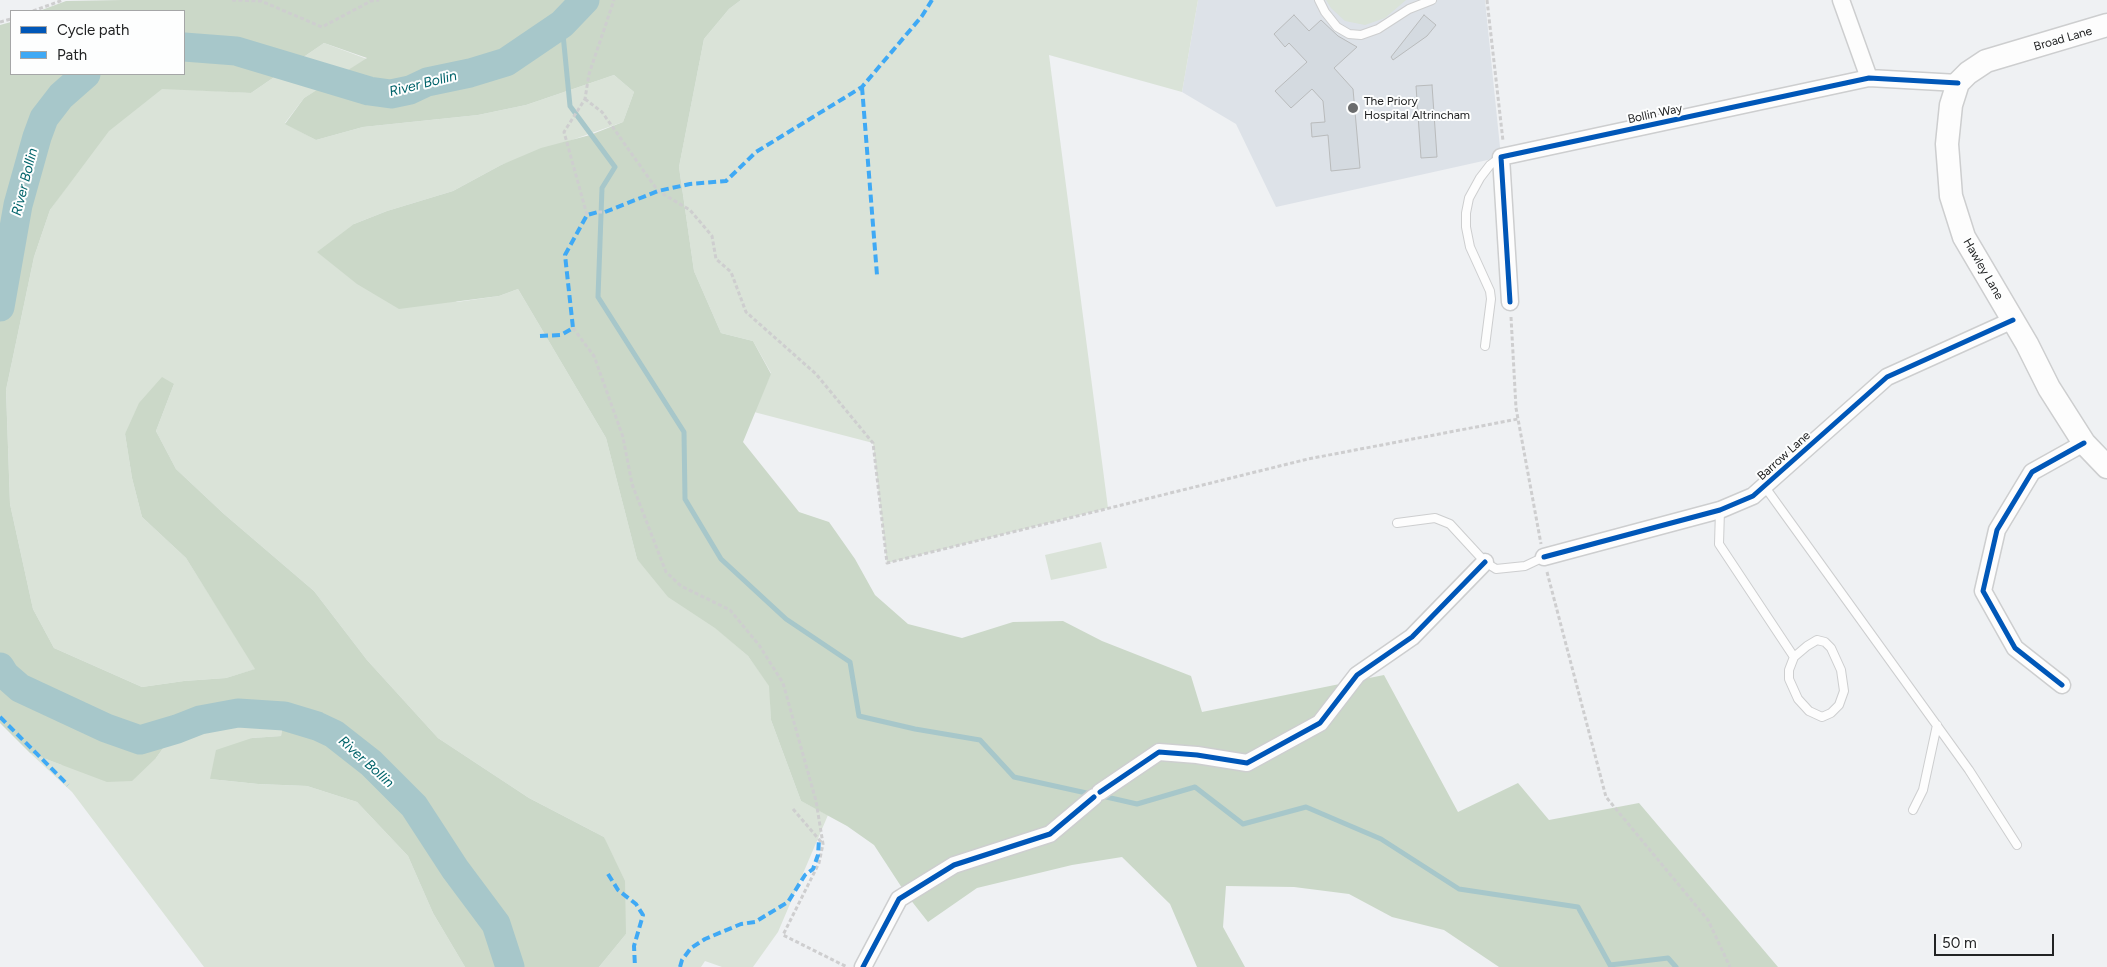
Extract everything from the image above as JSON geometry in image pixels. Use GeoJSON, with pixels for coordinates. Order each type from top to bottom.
{"type":"FeatureCollection","features":[{"type":"Feature","properties":{"kind":"street"},"geometry":{"type":"LineString","coordinates":[[1841,0],[1869,78]]}},
{"type":"Feature","properties":{"kind":"street","name":"Broad Lane"},"geometry":{"type":"LineString","coordinates":[[1958,83],[1968,73],[1986,61],[2107,25]]}},
{"type":"Feature","properties":{"kind":"street","name":"Bollin Way"},"geometry":{"type":"LineString","coordinates":[[1503,156],[1869,78],[1958,83]]}},
{"type":"Feature","properties":{"kind":"street","name":"Hawley Lane"},"geometry":{"type":"LineString","coordinates":[[1958,83],[1951,105],[1947,144],[1951,196],[1964,237],[2013,320],[2049,388],[2084,443],[2107,467]]}},
{"type":"Feature","properties":{"kind":"street"},"geometry":{"type":"LineString","coordinates":[[1503,156],[1510,302]]}},
{"type":"Feature","properties":{"kind":"street","name":"Barrow Lane"},"geometry":{"type":"LineString","coordinates":[[1544,557],[1720,510],[1753,496],[1887,377],[2013,320]]}},
{"type":"Feature","properties":{"kind":"street"},"geometry":{"type":"LineString","coordinates":[[2062,685],[2015,648],[1983,591],[1997,530],[2032,472],[2084,443]]}},
{"type":"Feature","properties":{"kind":"street"},"geometry":{"type":"LineString","coordinates":[[863,967],[899,899],[954,865],[1050,834],[1097,795],[1159,752],[1197,755],[1247,763],[1320,723],[1357,675],[1412,637],[1485,562]]}},
{"type":"Feature","properties":{"kind":"lane"},"geometry":{"type":"LineString","coordinates":[[1319,0],[1325,12],[1337,27],[1349,34],[1361,35],[1378,29],[1409,9],[1432,0]]}},
{"type":"Feature","properties":{"kind":"lane"},"geometry":{"type":"LineString","coordinates":[[1484,346],[1491,299],[1490,290],[1470,247],[1466,227],[1466,213],[1469,198],[1480,178],[1490,166],[1503,156]]}},
{"type":"Feature","properties":{"kind":"lane"},"geometry":{"type":"LineString","coordinates":[[1765,487],[1969,770],[2017,844]]}},
{"type":"Feature","properties":{"kind":"lane"},"geometry":{"type":"LineString","coordinates":[[1720,510],[1719,544],[1794,657]]}},
{"type":"Feature","properties":{"kind":"lane"},"geometry":{"type":"LineString","coordinates":[[1397,523],[1435,518],[1450,524],[1485,562],[1496,569],[1524,566],[1544,557]]}},
{"type":"Feature","properties":{"kind":"lane"},"geometry":{"type":"LineString","coordinates":[[1817,640],[1825,642],[1831,648],[1840,670],[1844,691],[1839,705],[1831,714],[1822,716],[1815,714],[1809,711],[1798,699],[1789,679],[1789,670],[1794,657],[1806,646],[1817,640]]}},
{"type":"Feature","properties":{"kind":"lane"},"geometry":{"type":"LineString","coordinates":[[1913,810],[1923,790],[1937,725]]}},
{"type":"Feature","properties":{"kind":"path"},"geometry":{"type":"LineString","coordinates":[[36,10],[63,0]]}},
{"type":"Feature","properties":{"kind":"path"},"geometry":{"type":"LineString","coordinates":[[232,0],[261,1],[322,27],[371,1],[379,0]]}},
{"type":"Feature","properties":{"kind":"path"},"geometry":{"type":"LineString","coordinates":[[587,215],[564,132],[585,99],[590,74],[614,0]]}},
{"type":"Feature","properties":{"kind":"path"},"geometry":{"type":"LineString","coordinates":[[1487,0],[1503,156]]}},
{"type":"Feature","properties":{"kind":"path"},"geometry":{"type":"LineString","coordinates":[[585,99],[602,112],[658,191],[690,210],[712,236],[716,259],[731,272],[746,312],[816,374],[873,443],[887,563],[1308,459],[1518,419]]}},
{"type":"Feature","properties":{"kind":"path"},"geometry":{"type":"LineString","coordinates":[[598,212],[605,212]]}},
{"type":"Feature","properties":{"kind":"path"},"geometry":{"type":"LineString","coordinates":[[1510,302],[1518,419],[1544,557],[1606,796],[1708,920],[1730,967]]}},
{"type":"Feature","properties":{"kind":"path"},"geometry":{"type":"LineString","coordinates":[[573,328],[594,356],[623,437],[632,484],[666,572],[681,586],[730,610],[759,645],[783,683],[816,801],[823,844],[819,863],[783,935],[848,967]]}},
{"type":"Feature","properties":{"kind":"path"},"geometry":{"type":"LineString","coordinates":[[793,809],[823,844]]}},
{"type":"Feature","properties":{"kind":"shaded area"},"geometry":{"type":"Polygon","coordinates":[[[741,0],[1198,0],[1182,92],[1049,55],[1108,508],[887,563],[873,443],[754,412],[771,373],[753,341],[721,333],[694,271],[679,167],[704,39],[729,9],[741,0]]]}},
{"type":"Feature","properties":{"kind":"shaded area","name":"The Priory Hospital Altrincham"},"geometry":{"type":"Polygon","coordinates":[[[1198,0],[1485,0],[1501,157],[1276,207],[1236,124],[1182,92],[1198,0]]]}},
{"type":"Feature","properties":{"kind":"shaded area"},"geometry":{"type":"Polygon","coordinates":[[[1326,0],[1406,0],[1385,18],[1365,25],[1345,21],[1331,8],[1326,0]]]}},
{"type":"Feature","properties":{"kind":"shaded area"},"geometry":{"type":"Polygon","coordinates":[[[324,43],[367,59],[304,98],[285,123],[316,140],[363,127],[478,115],[526,105],[614,75],[634,92],[623,122],[501,165],[453,191],[387,211],[354,224],[457,302],[499,296],[518,289],[606,438],[637,559],[748,656],[770,686],[771,720],[801,801],[828,815],[778,932],[753,967],[722,967],[705,961],[701,967],[599,967],[626,934],[604,837],[529,798],[438,738],[367,660],[314,591],[224,514],[176,469],[156,431],[174,384],[125,434],[132,478],[142,517],[186,558],[256,669],[226,678],[142,687],[54,648],[33,609],[10,504],[6,390],[34,257],[50,210],[113,121],[162,88],[251,93],[324,43]]]}},
{"type":"Feature","properties":{"kind":"shaded area"},"geometry":{"type":"Polygon","coordinates":[[[1101,542],[1107,568],[1051,580],[1045,555],[1101,542]]]}},
{"type":"Feature","properties":{"kind":"shaded area"},"geometry":{"type":"Polygon","coordinates":[[[252,713],[284,716],[281,736],[252,738],[210,779],[258,784],[307,786],[357,802],[408,856],[433,913],[465,967],[204,967],[72,792],[30,753],[62,765],[156,758],[177,729],[200,720],[221,715],[252,713]]]}},
{"type":"Feature","properties":{"kind":"green space"},"geometry":{"type":"Polygon","coordinates":[[[741,0],[729,9],[704,39],[679,167],[694,271],[721,333],[753,341],[771,374],[743,442],[799,512],[829,522],[855,559],[875,595],[908,624],[962,638],[1013,622],[1063,621],[1102,641],[1191,676],[1202,712],[1384,675],[1458,812],[1518,783],[1549,820],[1639,803],[1778,967],[1499,967],[1444,930],[1392,917],[1349,894],[1294,887],[1226,886],[1223,927],[1245,967],[1197,967],[1170,904],[1122,857],[1072,865],[977,888],[928,922],[906,894],[874,845],[847,826],[801,801],[771,720],[769,686],[748,656],[715,628],[668,597],[637,559],[606,438],[518,289],[499,296],[399,309],[357,284],[317,252],[354,224],[387,211],[453,191],[501,165],[541,148],[590,135],[623,122],[634,92],[614,75],[526,105],[478,115],[363,127],[316,140],[285,124],[304,98],[367,58],[324,43],[251,93],[162,89],[109,131],[50,210],[34,257],[6,390],[10,504],[33,609],[54,648],[142,687],[226,678],[255,669],[186,558],[142,517],[132,478],[125,434],[139,403],[162,377],[174,384],[156,431],[176,469],[224,514],[314,591],[367,660],[438,738],[529,798],[604,837],[625,881],[626,934],[599,967],[465,967],[433,913],[408,856],[357,802],[307,786],[258,784],[210,779],[216,750],[252,738],[281,736],[284,716],[252,713],[221,715],[177,729],[156,758],[132,781],[107,782],[30,753],[0,723],[0,25],[10,22],[10,75],[185,75],[185,10],[42,10],[66,1],[741,0]]]}},
{"type":"Feature","properties":{"kind":"building"},"geometry":{"type":"Polygon","coordinates":[[[1294,15],[1309,31],[1321,20],[1338,36],[1357,47],[1334,68],[1353,89],[1360,168],[1331,171],[1328,135],[1312,137],[1311,123],[1325,122],[1323,101],[1312,89],[1291,108],[1275,91],[1307,62],[1289,43],[1285,47],[1274,34],[1294,15]]]}},
{"type":"Feature","properties":{"kind":"building"},"geometry":{"type":"Polygon","coordinates":[[[1424,15],[1436,25],[1427,36],[1393,60],[1391,57],[1424,15]]]}},
{"type":"Feature","properties":{"kind":"building"},"geometry":{"type":"Polygon","coordinates":[[[1432,85],[1437,157],[1421,158],[1416,86],[1432,85]]]}},
{"type":"Feature","properties":{"kind":"waterway","name":"River Bollin"},"geometry":{"type":"LineString","coordinates":[[185,47],[236,51],[369,91],[391,94],[410,90],[427,82],[470,73],[506,62],[562,24],[585,0]]}},
{"type":"Feature","properties":{"kind":"waterway"},"geometry":{"type":"LineString","coordinates":[[562,24],[570,106],[615,167],[602,188],[598,297],[684,432],[685,499],[721,559],[786,619],[850,662],[859,716],[915,729],[980,740],[1014,777],[1091,794]]}},
{"type":"Feature","properties":{"kind":"waterway","name":"River Bollin"},"geometry":{"type":"LineString","coordinates":[[0,307],[18,205],[37,137],[44,118],[61,96],[85,75]]}},
{"type":"Feature","properties":{"kind":"waterway","name":"River Bollin"},"geometry":{"type":"LineString","coordinates":[[0,667],[5,675],[20,688],[106,728],[140,740],[200,720],[238,713],[284,716],[317,726],[334,734],[371,763],[414,806],[455,869],[496,924],[510,967]]}},
{"type":"Feature","properties":{"kind":"waterway"},"geometry":{"type":"LineString","coordinates":[[1102,796],[1137,804],[1195,787],[1243,824],[1306,807],[1381,839],[1459,889],[1578,907],[1610,965],[1668,958],[1676,967]]}},
{"type":"Feature","properties":{"kind":"marked path"},"geometry":{"type":"LineString","coordinates":[[605,212],[658,191],[690,184],[726,181],[756,152],[862,87],[922,16],[932,0]]}},
{"type":"Feature","properties":{"kind":"marked path"},"geometry":{"type":"LineString","coordinates":[[862,87],[877,275]]}},
{"type":"Feature","properties":{"kind":"marked path"},"geometry":{"type":"LineString","coordinates":[[540,336],[561,335],[573,328],[565,255],[587,215],[598,212]]}},
{"type":"Feature","properties":{"kind":"marked path"},"geometry":{"type":"LineString","coordinates":[[0,717],[68,785]]}},
{"type":"Feature","properties":{"kind":"marked path"},"geometry":{"type":"LineString","coordinates":[[680,967],[682,960],[691,948],[705,939],[741,924],[755,922],[788,902],[805,875],[813,869],[818,855],[819,840]]}},
{"type":"Feature","properties":{"kind":"marked path"},"geometry":{"type":"LineString","coordinates":[[608,874],[618,890],[636,904],[643,915],[634,946],[635,967]]}},
{"type":"Feature","properties":{"kind":"cycle path"},"geometry":{"type":"LineString","coordinates":[[1510,302],[1501,157],[1869,78],[1958,83]]}},
{"type":"Feature","properties":{"kind":"cycle path"},"geometry":{"type":"LineString","coordinates":[[1544,557],[1720,510],[1753,496],[1887,377],[2013,320]]}},
{"type":"Feature","properties":{"kind":"cycle path"},"geometry":{"type":"LineString","coordinates":[[2062,685],[2015,648],[1983,591],[1997,530],[2032,472],[2084,443]]}},
{"type":"Feature","properties":{"kind":"cycle path"},"geometry":{"type":"LineString","coordinates":[[1100,792],[1159,752],[1197,755],[1247,763],[1320,723],[1357,675],[1412,637],[1485,562]]}},
{"type":"Feature","properties":{"kind":"cycle path"},"geometry":{"type":"LineString","coordinates":[[863,967],[899,899],[954,865],[1050,834],[1094,797]]}},
{"type":"Feature","properties":{"kind":"place","name":"The Priory Hospital Altrincham"},"geometry":{"type":"Point","coordinates":[1353,108]}}]}
